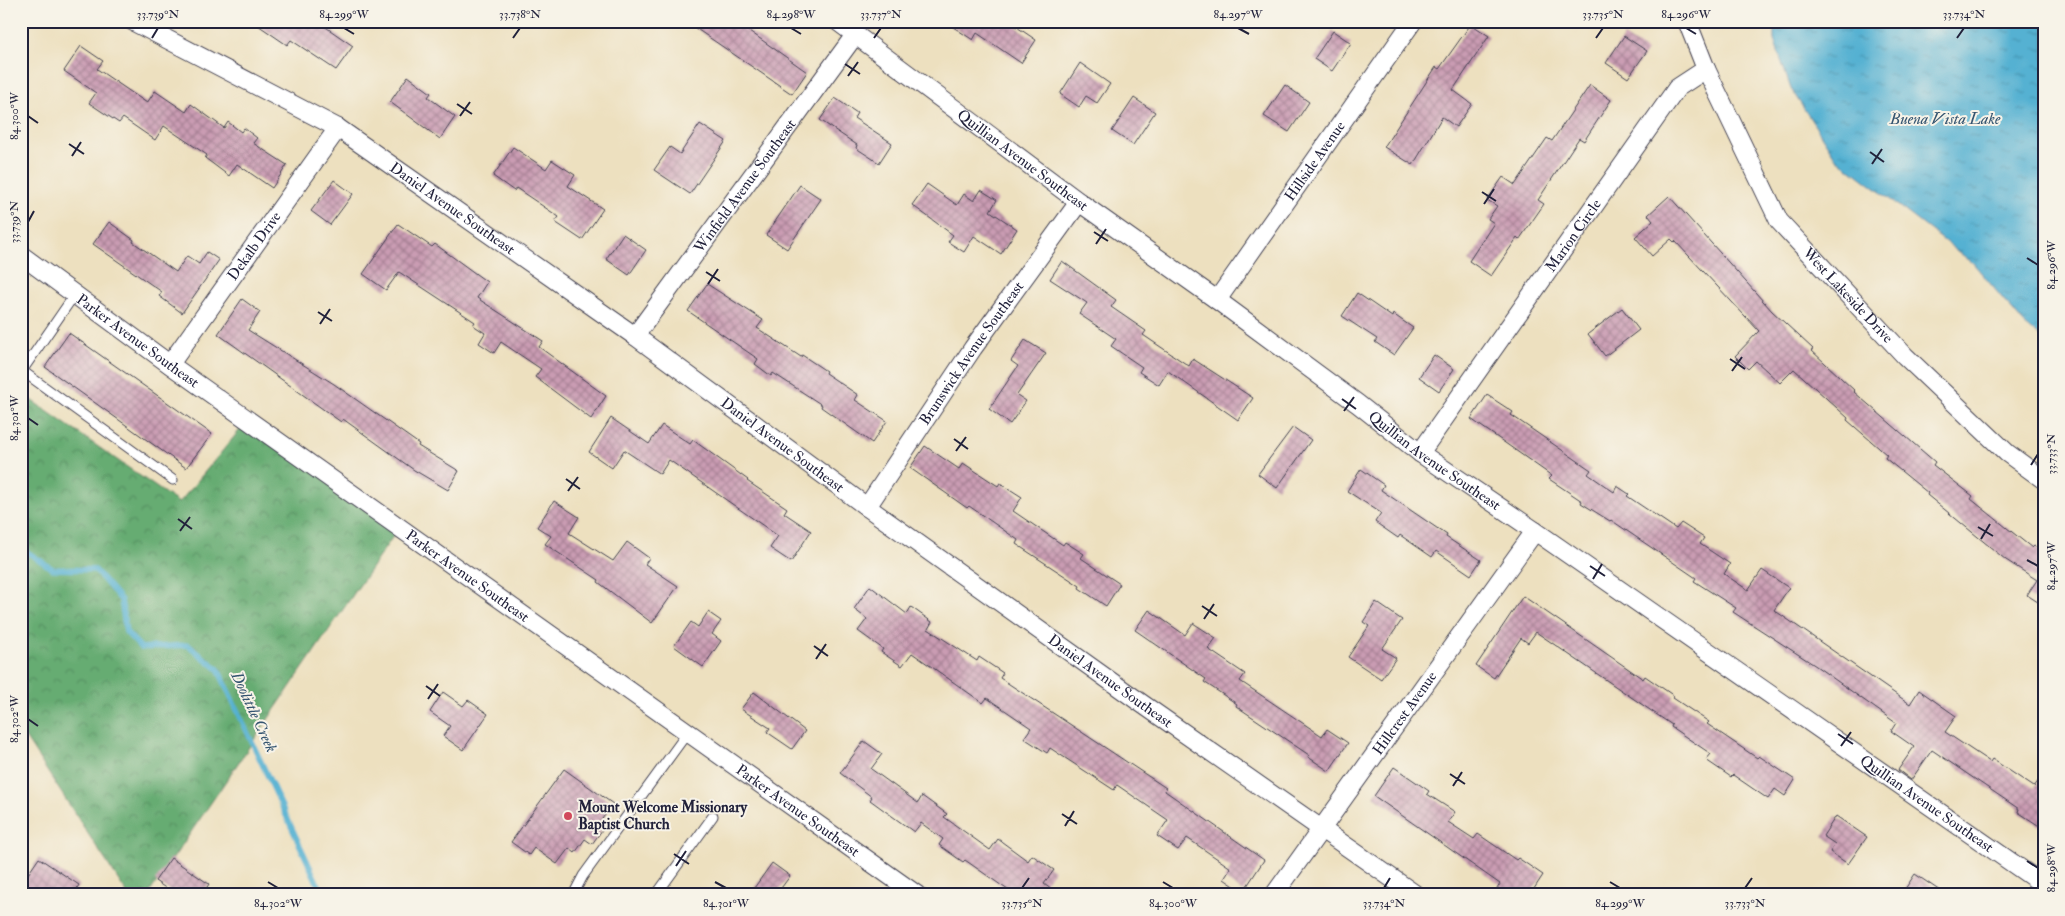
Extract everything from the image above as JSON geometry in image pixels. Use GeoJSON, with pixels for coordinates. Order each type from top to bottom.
{"type":"FeatureCollection","features":[{"type":"Feature","properties":{"kind":"street","name":"Daniel Avenue Southeast"},"geometry":{"type":"LineString","coordinates":[[132,21],[338,128],[635,336],[867,507],[1141,703],[1416,895]]}},
{"type":"Feature","properties":{"kind":"street","name":"Quillian Avenue Southeast"},"geometry":{"type":"LineString","coordinates":[[837,21],[1079,202],[1217,300],[1358,404],[1420,453],[1535,530],[2044,885]]}},
{"type":"Feature","properties":{"kind":"street","name":"Hillside Avenue"},"geometry":{"type":"LineString","coordinates":[[1217,300],[1413,21]]}},
{"type":"Feature","properties":{"kind":"street"},"geometry":{"type":"LineString","coordinates":[[1687,21],[1706,69]]}},
{"type":"Feature","properties":{"kind":"street","name":"Winfield Avenue Southeast"},"geometry":{"type":"LineString","coordinates":[[635,336],[855,34]]}},
{"type":"Feature","properties":{"kind":"street","name":"Marion Circle"},"geometry":{"type":"LineString","coordinates":[[1420,453],[1677,88],[1706,69]]}},
{"type":"Feature","properties":{"kind":"street","name":"West Lakeside Drive"},"geometry":{"type":"LineString","coordinates":[[1706,69],[1779,220],[1905,356],[2006,453],[2044,480]]}},
{"type":"Feature","properties":{"kind":"street","name":"Dekalb Drive"},"geometry":{"type":"LineString","coordinates":[[170,364],[338,128]]}},
{"type":"Feature","properties":{"kind":"street","name":"Brunswick Avenue Southeast"},"geometry":{"type":"LineString","coordinates":[[867,507],[973,348],[1079,202]]}},
{"type":"Feature","properties":{"kind":"street","name":"Parker Avenue Southeast"},"geometry":{"type":"LineString","coordinates":[[21,254],[170,364],[917,895]]}},
{"type":"Feature","properties":{"kind":"street","name":"Hillcrest Avenue"},"geometry":{"type":"LineString","coordinates":[[1274,895],[1535,530]]}},
{"type":"Feature","properties":{"kind":"lane"},"geometry":{"type":"LineString","coordinates":[[75,294],[22,370],[173,480]]}},
{"type":"Feature","properties":{"kind":"lane"},"geometry":{"type":"LineString","coordinates":[[573,895],[583,876],[688,732]]}},
{"type":"Feature","properties":{"kind":"lane"},"geometry":{"type":"LineString","coordinates":[[656,895],[713,816]]}},
{"type":"Feature","properties":{"kind":"green space"},"geometry":{"type":"Polygon","coordinates":[[[21,393],[179,503],[248,420],[396,532],[148,895],[128,895],[21,731],[21,393]]]}},
{"type":"Feature","properties":{"kind":"water","name":"Buena Vista Lake"},"geometry":{"type":"Polygon","coordinates":[[[1774,21],[2044,21],[2044,340],[2024,324],[1973,263],[1836,158],[1791,89],[1774,40],[1774,21]]]}},
{"type":"Feature","properties":{"kind":"building"},"geometry":{"type":"Polygon","coordinates":[[[252,21],[317,21],[353,46],[336,70],[291,40],[287,45],[252,21]]]}},
{"type":"Feature","properties":{"kind":"building"},"geometry":{"type":"Polygon","coordinates":[[[685,21],[735,21],[807,72],[792,94],[685,21]]]}},
{"type":"Feature","properties":{"kind":"building"},"geometry":{"type":"Polygon","coordinates":[[[944,21],[1008,21],[1036,40],[1021,63],[977,33],[973,40],[944,21]]]}},
{"type":"Feature","properties":{"kind":"building"},"geometry":{"type":"Polygon","coordinates":[[[1471,24],[1489,36],[1453,90],[1472,104],[1456,127],[1442,117],[1413,165],[1384,147],[1436,67],[1439,69],[1471,24]]]}},
{"type":"Feature","properties":{"kind":"building"},"geometry":{"type":"Polygon","coordinates":[[[1333,31],[1351,43],[1332,71],[1314,59],[1333,31]]]}},
{"type":"Feature","properties":{"kind":"building"},"geometry":{"type":"Polygon","coordinates":[[[1624,36],[1647,51],[1628,78],[1606,63],[1624,36]]]}},
{"type":"Feature","properties":{"kind":"building"},"geometry":{"type":"Polygon","coordinates":[[[81,46],[103,61],[97,69],[147,103],[155,91],[186,112],[191,104],[224,128],[228,122],[241,132],[244,128],[257,138],[253,143],[287,165],[272,188],[237,164],[229,176],[205,158],[207,155],[164,126],[155,140],[123,118],[119,123],[89,103],[96,93],[64,71],[81,46]]]}},
{"type":"Feature","properties":{"kind":"building"},"geometry":{"type":"Polygon","coordinates":[[[1080,63],[1110,84],[1097,103],[1086,96],[1079,107],[1060,94],[1080,63]]]}},
{"type":"Feature","properties":{"kind":"building"},"geometry":{"type":"Polygon","coordinates":[[[408,76],[431,93],[428,97],[455,117],[440,139],[390,102],[408,76]]]}},
{"type":"Feature","properties":{"kind":"building"},"geometry":{"type":"Polygon","coordinates":[[[1285,85],[1309,102],[1289,132],[1264,116],[1285,85]]]}},
{"type":"Feature","properties":{"kind":"building"},"geometry":{"type":"Polygon","coordinates":[[[1590,85],[1611,100],[1584,141],[1579,138],[1538,200],[1544,204],[1519,240],[1517,238],[1491,276],[1469,261],[1494,223],[1488,219],[1497,206],[1487,200],[1503,177],[1515,185],[1547,138],[1552,141],[1590,85]]]}},
{"type":"Feature","properties":{"kind":"building"},"geometry":{"type":"Polygon","coordinates":[[[835,98],[857,113],[854,118],[892,143],[879,163],[856,148],[857,145],[820,120],[835,98]]]}},
{"type":"Feature","properties":{"kind":"building"},"geometry":{"type":"Polygon","coordinates":[[[1134,98],[1155,112],[1133,145],[1112,131],[1134,98]]]}},
{"type":"Feature","properties":{"kind":"building"},"geometry":{"type":"Polygon","coordinates":[[[700,124],[726,141],[690,194],[654,170],[670,147],[680,154],[700,124]]]}},
{"type":"Feature","properties":{"kind":"building"},"geometry":{"type":"Polygon","coordinates":[[[513,147],[546,169],[552,160],[575,175],[568,186],[603,209],[582,240],[555,222],[559,217],[516,188],[514,191],[493,176],[513,147]]]}},
{"type":"Feature","properties":{"kind":"building"},"geometry":{"type":"Polygon","coordinates":[[[334,180],[353,194],[330,225],[311,211],[334,180]]]}},
{"type":"Feature","properties":{"kind":"building"},"geometry":{"type":"Polygon","coordinates":[[[927,184],[957,205],[964,194],[974,201],[981,190],[997,200],[990,211],[1017,229],[1001,254],[974,236],[964,252],[948,242],[953,235],[912,205],[927,184]]]}},
{"type":"Feature","properties":{"kind":"building"},"geometry":{"type":"Polygon","coordinates":[[[800,185],[821,199],[787,249],[766,235],[800,185]]]}},
{"type":"Feature","properties":{"kind":"building"},"geometry":{"type":"Polygon","coordinates":[[[1669,196],[1772,311],[1813,349],[1811,350],[1854,392],[1935,462],[1933,465],[1973,496],[1971,499],[2032,548],[2034,546],[2044,552],[2044,606],[2027,595],[2037,580],[2006,560],[1927,495],[1928,493],[1885,458],[1887,455],[1794,369],[1780,383],[1756,361],[1748,369],[1735,356],[1759,331],[1675,241],[1671,239],[1652,256],[1635,237],[1653,221],[1648,215],[1669,196]]]}},
{"type":"Feature","properties":{"kind":"building"},"geometry":{"type":"Polygon","coordinates":[[[109,222],[134,240],[133,242],[176,272],[187,256],[199,264],[207,252],[219,260],[182,313],[159,296],[162,292],[93,244],[109,222]]]}},
{"type":"Feature","properties":{"kind":"building"},"geometry":{"type":"Polygon","coordinates":[[[398,224],[432,247],[435,244],[487,282],[477,298],[543,341],[539,347],[606,396],[591,419],[535,377],[541,369],[501,342],[494,353],[479,343],[485,333],[473,325],[475,322],[399,272],[386,290],[363,274],[398,224]]]}},
{"type":"Feature","properties":{"kind":"building"},"geometry":{"type":"Polygon","coordinates":[[[623,234],[646,250],[629,275],[606,259],[623,234]]]}},
{"type":"Feature","properties":{"kind":"building"},"geometry":{"type":"Polygon","coordinates":[[[1062,261],[1116,300],[1111,307],[1146,331],[1143,335],[1189,366],[1193,359],[1253,398],[1238,420],[1168,371],[1159,385],[1139,372],[1142,367],[1111,346],[1116,339],[1079,314],[1087,303],[1050,279],[1062,261]]]}},
{"type":"Feature","properties":{"kind":"building"},"geometry":{"type":"Polygon","coordinates":[[[707,284],[763,320],[757,328],[826,371],[825,373],[858,395],[855,400],[887,421],[872,443],[821,407],[822,405],[773,373],[771,376],[755,364],[758,359],[688,311],[707,284]]]}},
{"type":"Feature","properties":{"kind":"building"},"geometry":{"type":"Polygon","coordinates":[[[1357,293],[1392,317],[1393,314],[1413,328],[1394,355],[1375,342],[1377,339],[1342,316],[1357,293]]]}},
{"type":"Feature","properties":{"kind":"building"},"geometry":{"type":"Polygon","coordinates":[[[242,299],[260,312],[248,330],[334,384],[419,444],[418,446],[459,471],[448,490],[414,470],[343,419],[341,422],[218,334],[242,299]]]}},
{"type":"Feature","properties":{"kind":"building"},"geometry":{"type":"Polygon","coordinates":[[[1622,308],[1639,330],[1605,356],[1588,334],[1622,308]]]}},
{"type":"Feature","properties":{"kind":"building"},"geometry":{"type":"Polygon","coordinates":[[[69,333],[212,434],[186,468],[45,367],[69,333]]]}},
{"type":"Feature","properties":{"kind":"building"},"geometry":{"type":"Polygon","coordinates":[[[1025,340],[1046,353],[1017,395],[1026,401],[1010,424],[989,409],[1018,366],[1011,361],[1025,340]]]}},
{"type":"Feature","properties":{"kind":"building"},"geometry":{"type":"Polygon","coordinates":[[[1434,355],[1454,369],[1439,391],[1419,377],[1434,355]]]}},
{"type":"Feature","properties":{"kind":"building"},"geometry":{"type":"Polygon","coordinates":[[[1487,395],[1513,412],[1511,415],[1591,470],[1588,474],[1614,492],[1617,486],[1629,494],[1627,496],[1676,529],[1681,523],[1704,538],[1700,544],[1730,564],[1724,574],[1748,590],[1762,570],[1789,588],[1774,610],[1910,704],[1919,690],[1956,716],[1945,732],[1990,762],[1992,759],[2034,787],[2044,773],[2044,829],[2018,812],[2019,809],[1932,750],[1911,780],[1898,770],[1914,747],[1891,731],[1896,723],[1816,666],[1733,612],[1736,608],[1694,581],[1696,578],[1611,520],[1581,503],[1582,501],[1549,479],[1552,476],[1471,419],[1487,395]]]}},
{"type":"Feature","properties":{"kind":"building"},"geometry":{"type":"Polygon","coordinates":[[[611,418],[649,444],[662,425],[690,444],[693,440],[747,481],[787,508],[784,513],[811,531],[791,562],[770,548],[778,536],[669,460],[660,474],[624,450],[612,468],[589,452],[611,418]]]}},
{"type":"Feature","properties":{"kind":"building"},"geometry":{"type":"Polygon","coordinates":[[[1293,427],[1311,440],[1277,488],[1258,474],[1293,427]]]}},
{"type":"Feature","properties":{"kind":"building"},"geometry":{"type":"Polygon","coordinates":[[[925,446],[959,469],[963,463],[998,486],[1000,483],[1022,497],[1013,511],[1063,545],[1065,542],[1084,554],[1081,558],[1120,584],[1106,606],[1079,588],[1080,586],[1016,544],[1018,540],[969,506],[967,508],[910,468],[925,446]]]}},
{"type":"Feature","properties":{"kind":"building"},"geometry":{"type":"Polygon","coordinates":[[[1361,469],[1384,485],[1381,490],[1481,560],[1471,575],[1436,551],[1432,557],[1400,535],[1398,538],[1375,522],[1381,513],[1347,491],[1361,469]]]}},
{"type":"Feature","properties":{"kind":"building"},"geometry":{"type":"Polygon","coordinates":[[[554,501],[579,517],[569,533],[613,561],[627,542],[649,558],[645,564],[678,586],[652,623],[598,582],[599,580],[545,544],[551,536],[537,527],[554,501]]]}},
{"type":"Feature","properties":{"kind":"building"},"geometry":{"type":"Polygon","coordinates":[[[870,586],[907,614],[911,607],[932,622],[928,629],[977,661],[979,657],[1003,673],[1000,678],[1166,788],[1165,791],[1264,860],[1243,892],[1224,879],[1231,868],[1187,838],[1178,850],[1157,836],[1168,820],[1117,785],[1114,790],[1050,748],[1047,753],[1024,738],[1031,728],[987,698],[983,703],[912,653],[902,666],[881,652],[883,649],[858,631],[867,619],[854,609],[870,586]]]}},
{"type":"Feature","properties":{"kind":"building"},"geometry":{"type":"Polygon","coordinates":[[[1523,596],[1643,679],[1645,676],[1674,696],[1673,698],[1709,722],[1707,724],[1757,758],[1759,756],[1795,780],[1785,796],[1775,789],[1768,799],[1733,775],[1731,777],[1706,760],[1711,754],[1671,727],[1672,725],[1536,632],[1528,643],[1521,638],[1494,678],[1476,666],[1523,596]]]}},
{"type":"Feature","properties":{"kind":"building"},"geometry":{"type":"Polygon","coordinates":[[[1376,602],[1402,620],[1382,649],[1396,658],[1381,679],[1348,657],[1369,626],[1363,622],[1376,602]]]}},
{"type":"Feature","properties":{"kind":"building"},"geometry":{"type":"Polygon","coordinates":[[[1149,610],[1185,635],[1193,623],[1216,638],[1208,649],[1245,674],[1240,681],[1322,736],[1327,729],[1348,743],[1329,771],[1308,757],[1309,755],[1236,706],[1237,704],[1204,682],[1206,679],[1135,630],[1149,610]]]}},
{"type":"Feature","properties":{"kind":"building"},"geometry":{"type":"Polygon","coordinates":[[[708,612],[721,621],[712,634],[721,641],[703,667],[674,646],[691,622],[698,627],[708,612]]]}},
{"type":"Feature","properties":{"kind":"building"},"geometry":{"type":"Polygon","coordinates":[[[443,692],[463,706],[468,700],[488,714],[463,750],[443,736],[450,726],[430,712],[443,692]]]}},
{"type":"Feature","properties":{"kind":"building"},"geometry":{"type":"Polygon","coordinates":[[[754,692],[805,731],[792,749],[767,732],[770,728],[741,709],[754,692]]]}},
{"type":"Feature","properties":{"kind":"building"},"geometry":{"type":"Polygon","coordinates":[[[864,741],[882,754],[871,769],[918,803],[922,796],[947,814],[944,817],[990,850],[998,839],[1028,861],[1032,855],[1054,870],[1044,884],[1059,895],[1015,895],[965,860],[963,862],[939,845],[943,839],[921,823],[914,832],[870,800],[872,797],[840,773],[864,741]]]}},
{"type":"Feature","properties":{"kind":"building"},"geometry":{"type":"Polygon","coordinates":[[[1394,767],[1429,791],[1427,794],[1455,812],[1448,822],[1474,839],[1478,834],[1516,860],[1518,858],[1543,875],[1530,895],[1506,895],[1497,889],[1500,884],[1374,796],[1394,767]]]}},
{"type":"Feature","properties":{"kind":"building"},"geometry":{"type":"Polygon","coordinates":[[[564,769],[613,804],[602,819],[607,823],[592,844],[585,839],[575,853],[569,848],[557,864],[534,848],[529,855],[511,842],[564,769]]]}},
{"type":"Feature","properties":{"kind":"building"},"geometry":{"type":"Polygon","coordinates":[[[1836,816],[1867,837],[1848,864],[1830,852],[1835,844],[1823,836],[1836,816]]]}},
{"type":"Feature","properties":{"kind":"building"},"geometry":{"type":"Polygon","coordinates":[[[39,858],[79,885],[73,895],[40,895],[22,883],[39,858]]]}},
{"type":"Feature","properties":{"kind":"building"},"geometry":{"type":"Polygon","coordinates":[[[171,858],[209,884],[202,895],[176,895],[155,881],[171,858]]]}},
{"type":"Feature","properties":{"kind":"building"},"geometry":{"type":"Polygon","coordinates":[[[772,863],[790,876],[776,895],[749,895],[772,863]]]}},
{"type":"Feature","properties":{"kind":"building"},"geometry":{"type":"Polygon","coordinates":[[[1915,874],[1946,895],[1901,895],[1915,874]]]}},
{"type":"Feature","properties":{"kind":"waterway","name":"Doolittle Creek"},"geometry":{"type":"LineString","coordinates":[[21,548],[53,569],[95,570],[121,600],[126,632],[141,648],[188,645],[218,669],[323,895]]}},
{"type":"Feature","properties":{"kind":"place","name":"Mount Welcome Missionary Baptist Church"},"geometry":{"type":"Point","coordinates":[568,816]}}]}
